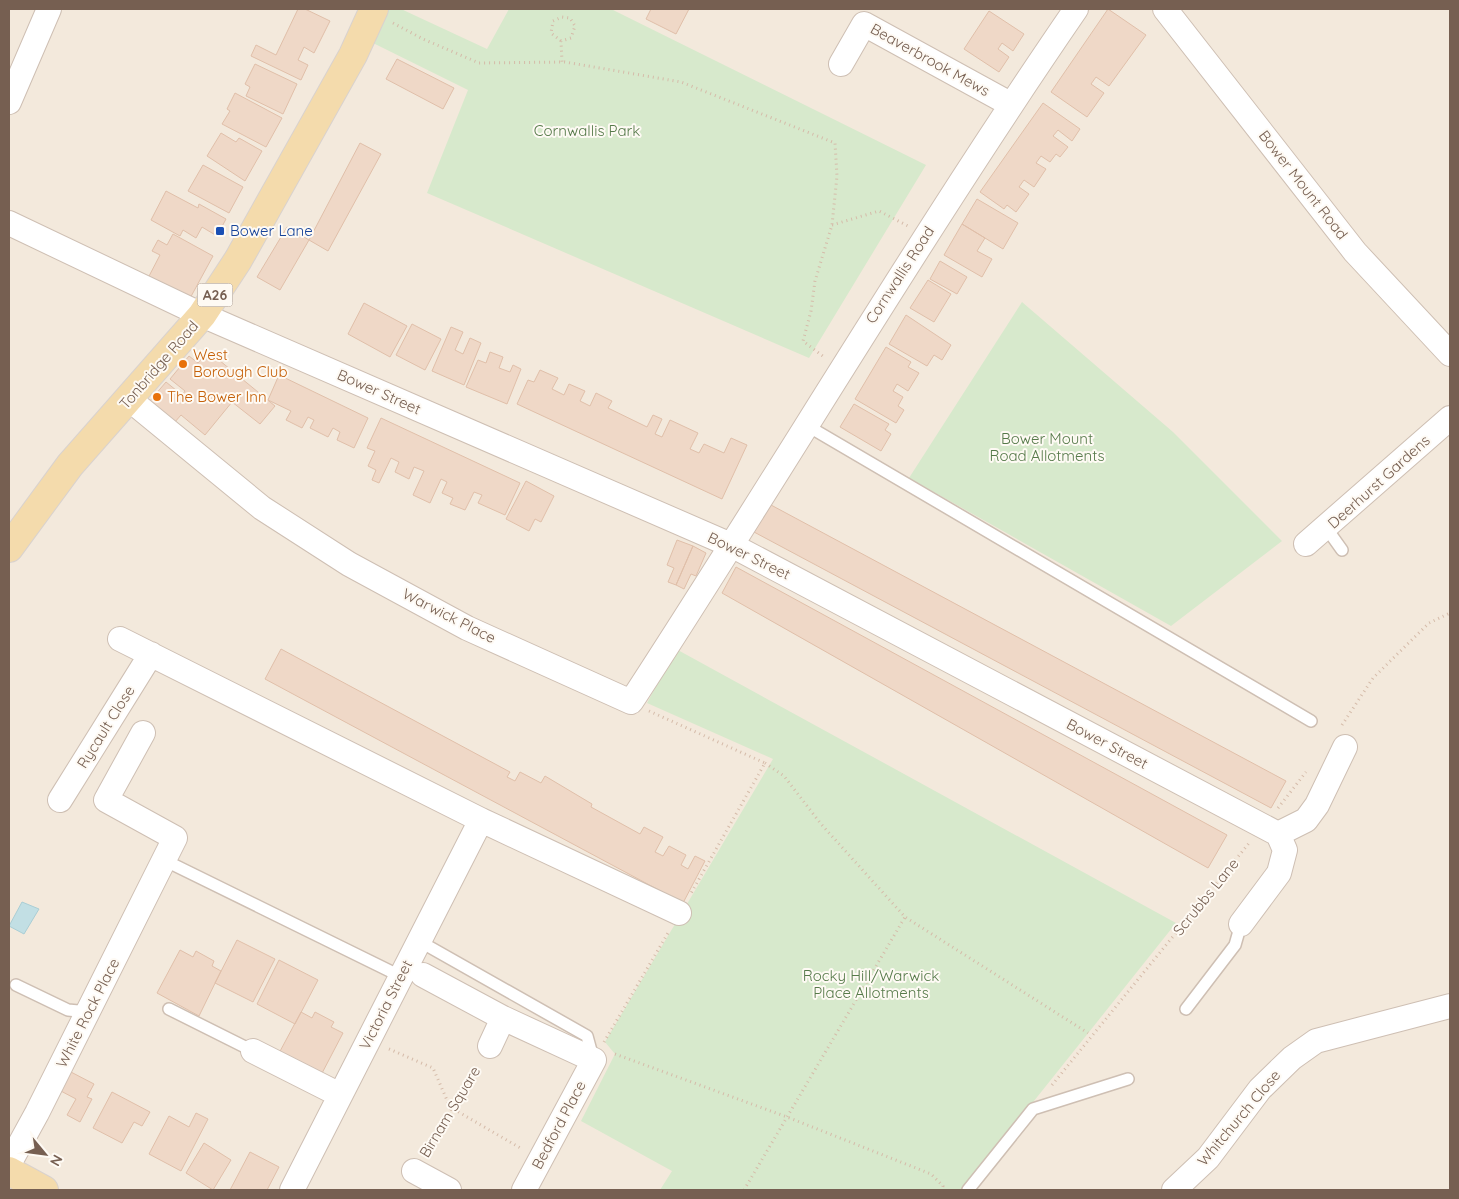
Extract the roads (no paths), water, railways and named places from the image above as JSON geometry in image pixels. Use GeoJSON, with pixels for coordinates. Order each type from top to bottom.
{"type":"FeatureCollection","features":[{"type":"Feature","properties":{"kind":"main road","name":"Tonbridge Road"},"geometry":{"type":"LineString","coordinates":[[9,548],[70,466],[202,315],[238,260],[353,55],[373,10]]}},
{"type":"Feature","properties":{"kind":"main road"},"geometry":{"type":"LineString","coordinates":[[9,1171],[44,1190]]}},
{"type":"Feature","properties":{"kind":"street"},"geometry":{"type":"LineString","coordinates":[[9,102],[49,9]]}},
{"type":"Feature","properties":{"kind":"street","name":"Cornwallis Road"},"geometry":{"type":"LineString","coordinates":[[732,546],[840,370],[1010,104],[1076,9]]}},
{"type":"Feature","properties":{"kind":"street","name":"Bower Mount Road"},"geometry":{"type":"LineString","coordinates":[[1165,9],[1355,252],[1450,354]]}},
{"type":"Feature","properties":{"kind":"street","name":"Beaverbrook Mews"},"geometry":{"type":"LineString","coordinates":[[841,64],[864,24],[1010,104]]}},
{"type":"Feature","properties":{"kind":"street"},"geometry":{"type":"LineString","coordinates":[[9,223],[202,315]]}},
{"type":"Feature","properties":{"kind":"street","name":"Bower Street"},"geometry":{"type":"LineString","coordinates":[[202,315],[732,546],[1271,830]]}},
{"type":"Feature","properties":{"kind":"street","name":"Warwick Place"},"geometry":{"type":"LineString","coordinates":[[129,399],[262,508],[349,564],[467,628],[631,702],[732,546]]}},
{"type":"Feature","properties":{"kind":"street","name":"Deerhurst Gardens"},"geometry":{"type":"LineString","coordinates":[[1306,544],[1326,529],[1450,418]]}},
{"type":"Feature","properties":{"kind":"street"},"geometry":{"type":"LineString","coordinates":[[120,639],[481,820],[679,913]]}},
{"type":"Feature","properties":{"kind":"street","name":"Rycault Close"},"geometry":{"type":"LineString","coordinates":[[60,800],[151,654]]}},
{"type":"Feature","properties":{"kind":"street","name":"White Rock Place"},"geometry":{"type":"LineString","coordinates":[[9,1164],[166,861],[175,838],[106,800],[143,734]]}},
{"type":"Feature","properties":{"kind":"street"},"geometry":{"type":"LineString","coordinates":[[1241,924],[1279,874],[1285,850],[1271,830],[1306,820],[1317,806],[1342,737]]}},
{"type":"Feature","properties":{"kind":"street","name":"Victoria Street"},"geometry":{"type":"LineString","coordinates":[[292,1190],[368,1040],[411,975],[418,941],[481,820]]}},
{"type":"Feature","properties":{"kind":"street"},"geometry":{"type":"LineString","coordinates":[[411,975],[594,1060]]}},
{"type":"Feature","properties":{"kind":"street","name":"Whitchurch Close"},"geometry":{"type":"LineString","coordinates":[[1174,1190],[1208,1158],[1260,1089],[1292,1058],[1308,1047],[1316,1042],[1450,1006]]}},
{"type":"Feature","properties":{"kind":"street"},"geometry":{"type":"LineString","coordinates":[[490,1046],[504,1018]]}},
{"type":"Feature","properties":{"kind":"street"},"geometry":{"type":"LineString","coordinates":[[253,1050],[340,1094]]}},
{"type":"Feature","properties":{"kind":"street","name":"Bedford Place"},"geometry":{"type":"LineString","coordinates":[[524,1190],[594,1060]]}},
{"type":"Feature","properties":{"kind":"street","name":"Birnam Square"},"geometry":{"type":"LineString","coordinates":[[414,1171],[448,1190]]}},
{"type":"Feature","properties":{"kind":"lane"},"geometry":{"type":"LineString","coordinates":[[806,425],[1311,721]]}},
{"type":"Feature","properties":{"kind":"lane"},"geometry":{"type":"LineString","coordinates":[[1326,529],[1342,550]]}},
{"type":"Feature","properties":{"kind":"lane"},"geometry":{"type":"LineString","coordinates":[[166,861],[411,975]]}},
{"type":"Feature","properties":{"kind":"lane"},"geometry":{"type":"LineString","coordinates":[[1186,1009],[1235,945],[1241,924]]}},
{"type":"Feature","properties":{"kind":"lane"},"geometry":{"type":"LineString","coordinates":[[418,941],[587,1036],[594,1060]]}},
{"type":"Feature","properties":{"kind":"lane"},"geometry":{"type":"LineString","coordinates":[[16,985],[68,1010],[89,1012]]}},
{"type":"Feature","properties":{"kind":"lane"},"geometry":{"type":"LineString","coordinates":[[170,1009],[253,1050]]}},
{"type":"Feature","properties":{"kind":"lane"},"geometry":{"type":"LineString","coordinates":[[968,1190],[1032,1109],[1128,1079]]}},
{"type":"Feature","properties":{"kind":"water"},"geometry":{"type":"Polygon","coordinates":[[[22,902],[39,909],[24,934],[9,926],[22,902]]]}},
{"type":"Feature","properties":{"kind":"place","name":"Bower Lane"},"geometry":{"type":"Point","coordinates":[220,231]}},
{"type":"Feature","properties":{"kind":"place","name":"West Borough Club"},"geometry":{"type":"Point","coordinates":[183,364]}},
{"type":"Feature","properties":{"kind":"place","name":"The Bower Inn"},"geometry":{"type":"Point","coordinates":[157,397]}},
{"type":"Feature","properties":{"kind":"park label","name":"Cornwallis Park"},"geometry":{"type":"Point","coordinates":[587,131]}},
{"type":"Feature","properties":{"kind":"park label","name":"Bower Mount Road Allotments"},"geometry":{"type":"Point","coordinates":[1047,448]}},
{"type":"Feature","properties":{"kind":"park label","name":"Rocky Hill/Warwick Place Allotments"},"geometry":{"type":"Point","coordinates":[871,984]}}]}
